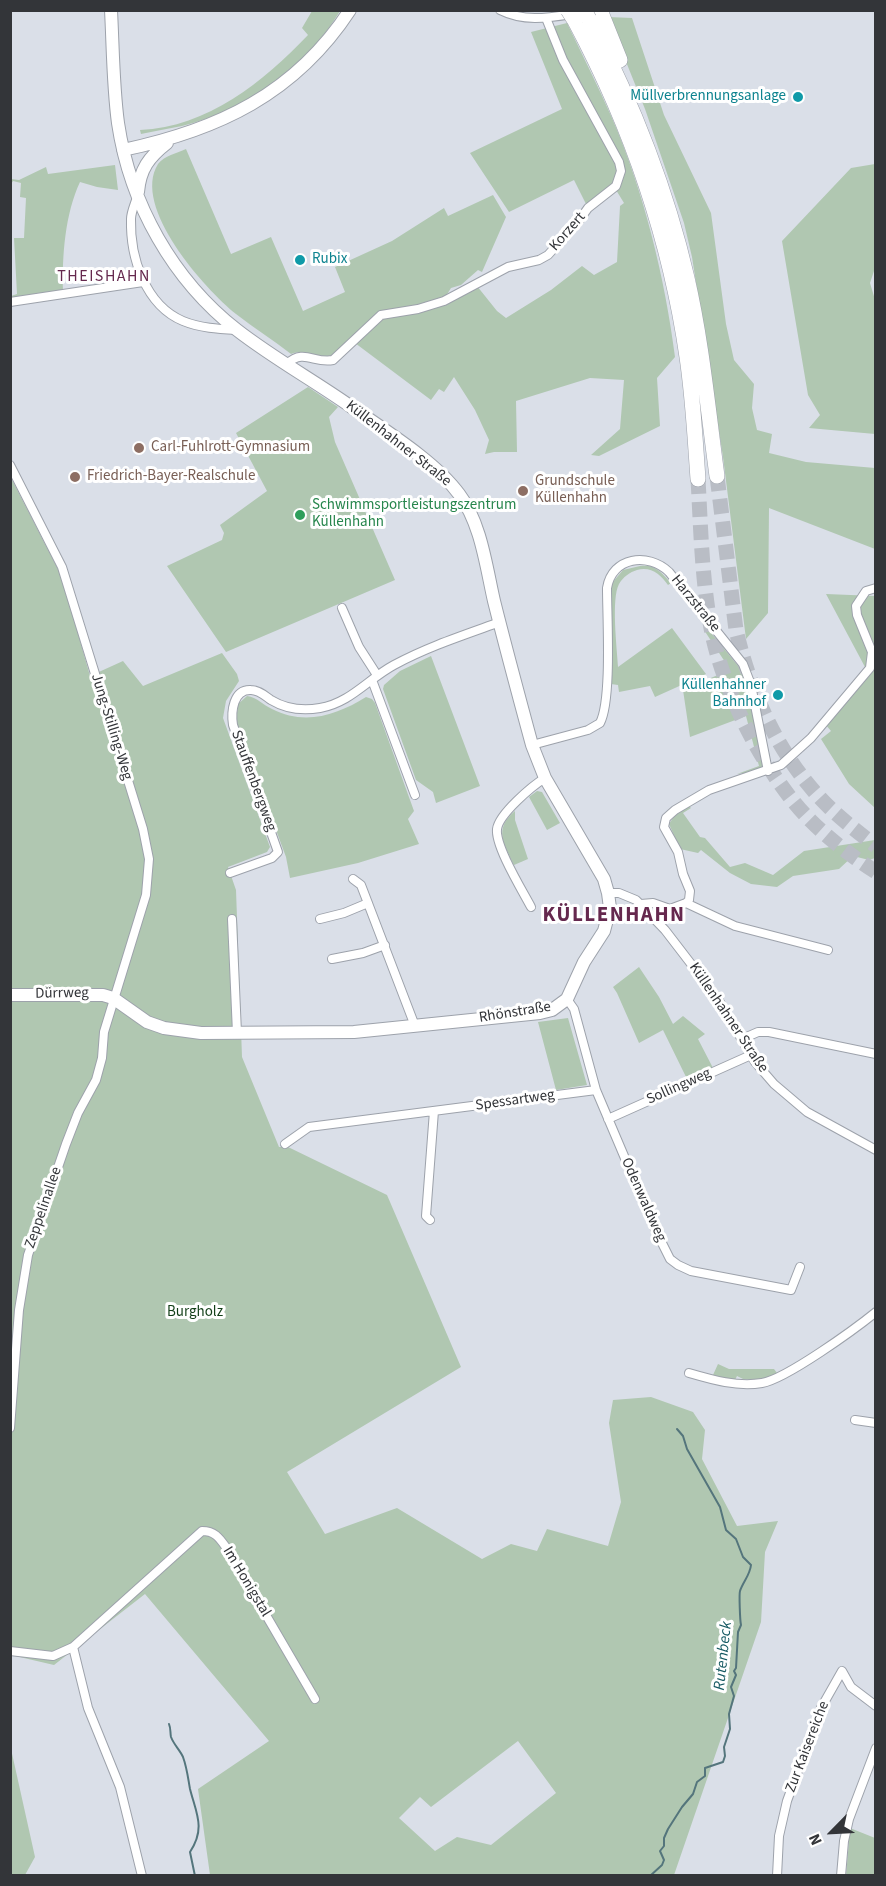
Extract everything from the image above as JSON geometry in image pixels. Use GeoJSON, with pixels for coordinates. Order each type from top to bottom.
{"type":"FeatureCollection","features":[{"type":"Feature","properties":{"kind":"highway"},"geometry":{"type":"LineString","coordinates":[[588,14],[630,104],[660,183],[687,279],[701,354],[717,476]]}},
{"type":"Feature","properties":{"kind":"highway"},"geometry":{"type":"LineString","coordinates":[[588,14],[616,104],[658,221],[676,295],[687,358],[698,479]]}},
{"type":"Feature","properties":{"kind":"street","name":"Küllenhahner Straße"},"geometry":{"type":"LineString","coordinates":[[111,10],[115,93],[123,150],[137,197],[171,259],[210,307],[237,330],[402,443],[454,488],[465,502],[476,528],[532,745],[545,778],[571,826],[600,870],[608,893],[628,896],[641,904],[665,930],[702,976],[751,1055],[774,1084],[817,1118],[876,1150]]}},
{"type":"Feature","properties":{"kind":"street"},"geometry":{"type":"LineString","coordinates":[[123,150],[173,138],[228,117],[273,92],[314,57],[350,10]]}},
{"type":"Feature","properties":{"kind":"street"},"geometry":{"type":"LineString","coordinates":[[500,10],[522,18],[588,14]]}},
{"type":"Feature","properties":{"kind":"street","name":"Korzert"},"geometry":{"type":"LineString","coordinates":[[287,364],[294,357],[299,356],[326,362],[333,360],[381,315],[444,301],[508,267],[539,260],[548,255],[579,222],[588,208],[616,186],[621,171],[619,162],[563,60],[550,33],[546,18]]}},
{"type":"Feature","properties":{"kind":"street"},"geometry":{"type":"LineString","coordinates":[[137,197],[139,178],[145,164],[154,153],[173,138]]}},
{"type":"Feature","properties":{"kind":"street","name":"Küllenhahner Straße"},"geometry":{"type":"LineString","coordinates":[[137,197],[131,216],[137,264],[143,282],[155,300],[184,322],[203,327],[237,330]]}},
{"type":"Feature","properties":{"kind":"street"},"geometry":{"type":"LineString","coordinates":[[12,302],[143,282]]}},
{"type":"Feature","properties":{"kind":"street"},"geometry":{"type":"LineString","coordinates":[[203,327],[210,307]]}},
{"type":"Feature","properties":{"kind":"street","name":"Jung-Stilling-Weg"},"geometry":{"type":"LineString","coordinates":[[10,465],[69,584],[142,829],[148,859],[146,895],[113,998]]}},
{"type":"Feature","properties":{"kind":"street","name":"Harzstraße"},"geometry":{"type":"LineString","coordinates":[[532,745],[588,730],[600,723],[605,707],[609,577],[619,566],[648,560],[661,564],[669,572],[743,664],[751,685],[768,771]]}},
{"type":"Feature","properties":{"kind":"street"},"geometry":{"type":"LineString","coordinates":[[641,904],[653,903],[670,909],[689,900],[690,891],[682,874],[678,852],[664,827],[666,819],[675,810],[702,793],[781,765],[811,738],[870,668],[872,652],[857,615],[856,606],[866,591],[876,588]]}},
{"type":"Feature","properties":{"kind":"street"},"geometry":{"type":"LineString","coordinates":[[342,608],[358,647],[375,678],[415,795]]}},
{"type":"Feature","properties":{"kind":"street","name":"Stauffenbergweg"},"geometry":{"type":"LineString","coordinates":[[230,873],[272,858],[278,852],[233,725],[232,707],[244,692],[253,690],[277,704],[297,709],[312,710],[330,706],[341,702],[375,678],[421,652],[500,622]]}},
{"type":"Feature","properties":{"kind":"street"},"geometry":{"type":"LineString","coordinates":[[531,907],[499,844],[497,831],[498,824],[509,809],[545,778]]}},
{"type":"Feature","properties":{"kind":"street"},"geometry":{"type":"LineString","coordinates":[[353,879],[361,885],[369,903],[415,1026]]}},
{"type":"Feature","properties":{"kind":"street","name":"Rhönstraße"},"geometry":{"type":"LineString","coordinates":[[113,998],[147,1022],[164,1028],[188,1032],[354,1032],[540,1013],[552,1010],[567,999],[584,962],[608,923],[610,908],[608,893]]}},
{"type":"Feature","properties":{"kind":"street"},"geometry":{"type":"LineString","coordinates":[[320,919],[369,903]]}},
{"type":"Feature","properties":{"kind":"street"},"geometry":{"type":"LineString","coordinates":[[686,903],[735,926],[828,950]]}},
{"type":"Feature","properties":{"kind":"street"},"geometry":{"type":"LineString","coordinates":[[232,919],[237,1033]]}},
{"type":"Feature","properties":{"kind":"street"},"geometry":{"type":"LineString","coordinates":[[332,959],[363,953],[385,945]]}},
{"type":"Feature","properties":{"kind":"street","name":"Dürrweg"},"geometry":{"type":"LineString","coordinates":[[10,995],[93,993],[113,998]]}},
{"type":"Feature","properties":{"kind":"street","name":"Zeppelinallee"},"geometry":{"type":"LineString","coordinates":[[10,1428],[19,1310],[28,1255],[78,1113],[96,1080],[102,1059],[104,1032],[113,998]]}},
{"type":"Feature","properties":{"kind":"street","name":"Odenwaldweg"},"geometry":{"type":"LineString","coordinates":[[567,999],[574,1008],[596,1090],[670,1259],[678,1265],[700,1273],[791,1290],[800,1267]]}},
{"type":"Feature","properties":{"kind":"street"},"geometry":{"type":"LineString","coordinates":[[742,1039],[758,1032],[769,1032],[876,1054]]}},
{"type":"Feature","properties":{"kind":"street","name":"Sollingweg"},"geometry":{"type":"LineString","coordinates":[[608,1119],[751,1055]]}},
{"type":"Feature","properties":{"kind":"street","name":"Spessartweg"},"geometry":{"type":"LineString","coordinates":[[285,1144],[309,1127],[596,1090]]}},
{"type":"Feature","properties":{"kind":"street"},"geometry":{"type":"LineString","coordinates":[[430,1221],[426,1216],[434,1111]]}},
{"type":"Feature","properties":{"kind":"street"},"geometry":{"type":"LineString","coordinates":[[689,1373],[726,1383],[744,1384],[770,1381],[849,1333],[876,1312]]}},
{"type":"Feature","properties":{"kind":"street"},"geometry":{"type":"LineString","coordinates":[[855,1420],[876,1423]]}},
{"type":"Feature","properties":{"kind":"street","name":"Im Honigstal"},"geometry":{"type":"LineString","coordinates":[[10,1651],[53,1656],[73,1647],[202,1531],[209,1531],[218,1536],[228,1550],[315,1700]]}},
{"type":"Feature","properties":{"kind":"street"},"geometry":{"type":"LineString","coordinates":[[73,1647],[88,1708],[120,1787],[141,1875]]}},
{"type":"Feature","properties":{"kind":"street","name":"Zur Kaisereiche"},"geometry":{"type":"LineString","coordinates":[[777,1875],[779,1836],[787,1801],[821,1708],[842,1671],[856,1692],[876,1706]]}},
{"type":"Feature","properties":{"kind":"street"},"geometry":{"type":"LineString","coordinates":[[841,1875],[844,1841],[849,1819],[876,1749]]}},
{"type":"Feature","properties":{"kind":"green space"},"geometry":{"type":"Polygon","coordinates":[[[312,11],[340,11],[310,51],[272,84],[251,98],[206,119],[141,134],[140,130],[165,127],[211,111],[253,85],[308,35],[302,28],[312,11]]]}},
{"type":"Feature","properties":{"kind":"green space"},"geometry":{"type":"Polygon","coordinates":[[[608,17],[632,18],[664,115],[711,213],[726,324],[734,360],[754,384],[752,408],[757,430],[772,434],[769,453],[806,462],[875,468],[875,549],[769,508],[768,613],[746,639],[723,457],[692,257],[684,223],[645,109],[608,17]]]}},
{"type":"Feature","properties":{"kind":"green space"},"geometry":{"type":"Polygon","coordinates":[[[567,23],[612,118],[634,175],[659,266],[675,357],[657,378],[660,426],[599,456],[591,455],[620,429],[624,380],[590,378],[516,401],[517,452],[485,454],[489,440],[475,410],[454,377],[444,392],[439,389],[431,400],[355,343],[381,318],[477,286],[497,311],[506,318],[551,290],[582,266],[594,275],[617,262],[620,206],[624,203],[613,185],[587,206],[574,180],[509,212],[470,153],[562,109],[531,32],[567,23]]]}},
{"type":"Feature","properties":{"kind":"green space"},"geometry":{"type":"Polygon","coordinates":[[[186,149],[231,254],[271,237],[303,311],[345,292],[335,267],[392,241],[444,208],[448,216],[493,195],[506,217],[482,272],[478,270],[461,285],[451,288],[446,296],[418,306],[396,309],[326,359],[304,353],[291,354],[243,319],[207,286],[175,246],[163,224],[154,202],[152,182],[161,161],[186,149]]]}},
{"type":"Feature","properties":{"kind":"green space"},"geometry":{"type":"Polygon","coordinates":[[[875,164],[875,268],[870,283],[876,303],[875,434],[809,428],[820,415],[808,395],[782,241],[851,168],[875,164]]]}},
{"type":"Feature","properties":{"kind":"green space"},"geometry":{"type":"Polygon","coordinates":[[[115,165],[118,190],[80,182],[75,194],[66,235],[63,291],[11,300],[11,296],[17,294],[14,238],[24,238],[26,198],[20,197],[21,183],[13,181],[11,184],[11,179],[19,180],[46,167],[48,174],[115,165]]]}},
{"type":"Feature","properties":{"kind":"green space","name":"Schwimmsportleistungszentrum Küllenhahn"},"geometry":{"type":"Polygon","coordinates":[[[308,387],[338,407],[329,417],[335,442],[395,580],[226,652],[167,566],[222,540],[224,533],[220,525],[267,491],[236,433],[308,387]]]}},
{"type":"Feature","properties":{"kind":"green space","name":"Burgholz"},"geometry":{"type":"Polygon","coordinates":[[[10,476],[62,577],[90,676],[123,661],[143,686],[222,653],[237,674],[239,681],[226,701],[223,718],[270,847],[267,852],[228,867],[236,890],[242,1057],[279,1147],[288,1147],[387,1195],[461,1367],[287,1472],[325,1534],[397,1508],[482,1559],[511,1544],[537,1551],[547,1529],[608,1546],[621,1502],[609,1423],[613,1400],[651,1397],[693,1412],[705,1430],[702,1459],[737,1526],[778,1521],[765,1552],[761,1622],[674,1875],[210,1875],[198,1789],[269,1741],[145,1594],[54,1665],[11,1655],[10,476]],[[518,1741],[431,1807],[420,1797],[399,1818],[435,1851],[457,1837],[491,1845],[556,1793],[518,1741]]]}},
{"type":"Feature","properties":{"kind":"green space"},"geometry":{"type":"Polygon","coordinates":[[[640,566],[654,568],[671,583],[668,585],[655,572],[642,569],[629,573],[619,584],[615,601],[618,667],[672,628],[706,674],[655,697],[650,686],[619,692],[618,685],[611,684],[612,583],[623,570],[640,566]]]}},
{"type":"Feature","properties":{"kind":"green space"},"geometry":{"type":"Polygon","coordinates":[[[826,594],[875,596],[875,808],[849,784],[821,739],[831,731],[825,724],[828,711],[856,684],[865,667],[826,594]]]}},
{"type":"Feature","properties":{"kind":"green space"},"geometry":{"type":"Polygon","coordinates":[[[708,629],[743,672],[748,682],[763,768],[752,772],[737,774],[759,766],[746,716],[690,737],[683,690],[727,671],[727,665],[704,630],[708,629]]]}},
{"type":"Feature","properties":{"kind":"green space"},"geometry":{"type":"Polygon","coordinates":[[[431,656],[480,786],[436,803],[433,792],[416,780],[383,689],[384,685],[400,671],[431,656]]]}},
{"type":"Feature","properties":{"kind":"green space"},"geometry":{"type":"Polygon","coordinates":[[[247,696],[284,714],[297,717],[320,716],[344,709],[366,697],[372,699],[414,811],[408,819],[419,844],[358,863],[290,878],[286,857],[236,722],[238,704],[247,696]]]}},
{"type":"Feature","properties":{"kind":"green space"},"geometry":{"type":"Polygon","coordinates":[[[537,791],[542,792],[560,823],[547,830],[529,797],[537,791]]]}},
{"type":"Feature","properties":{"kind":"green space"},"geometry":{"type":"Polygon","coordinates":[[[689,806],[691,808],[683,813],[700,837],[705,838],[730,867],[745,863],[773,875],[804,851],[875,840],[875,858],[869,860],[853,856],[839,869],[793,876],[777,887],[751,884],[730,873],[701,850],[698,853],[680,849],[669,824],[675,815],[689,806]]]}},
{"type":"Feature","properties":{"kind":"green space"},"geometry":{"type":"Polygon","coordinates":[[[515,811],[515,820],[528,859],[514,865],[504,843],[502,830],[508,818],[515,811]]]}},
{"type":"Feature","properties":{"kind":"green space"},"geometry":{"type":"Polygon","coordinates":[[[639,967],[659,997],[673,1024],[683,1016],[705,1034],[698,1039],[713,1068],[687,1079],[663,1030],[639,1043],[613,987],[639,967]]]}},
{"type":"Feature","properties":{"kind":"green space"},"geometry":{"type":"Polygon","coordinates":[[[568,1018],[587,1085],[556,1090],[538,1022],[568,1018]]]}},
{"type":"Feature","properties":{"kind":"green space"},"geometry":{"type":"Polygon","coordinates":[[[718,1364],[729,1369],[774,1369],[777,1375],[753,1382],[737,1376],[734,1382],[713,1375],[718,1364]]]}},
{"type":"Feature","properties":{"kind":"green space"},"geometry":{"type":"Polygon","coordinates":[[[11,1749],[35,1857],[25,1875],[11,1875],[11,1749]]]}},
{"type":"Feature","properties":{"kind":"green space"},"geometry":{"type":"Polygon","coordinates":[[[850,1828],[875,1838],[875,1875],[846,1876],[850,1828]]]}},
{"type":"Feature","properties":{"kind":"waterway","name":"Rutenbeck"},"geometry":{"type":"LineString","coordinates":[[650,1876],[662,1865],[664,1860],[660,1851],[664,1846],[664,1838],[682,1807],[693,1794],[697,1782],[705,1776],[705,1768],[723,1762],[725,1756],[724,1747],[730,1729],[729,1714],[734,1696],[731,1687],[736,1675],[734,1671],[738,1632],[741,1625],[740,1591],[751,1565],[743,1557],[736,1539],[726,1530],[720,1507],[687,1449],[683,1436],[677,1429]]}},
{"type":"Feature","properties":{"kind":"waterway"},"geometry":{"type":"LineString","coordinates":[[169,1724],[171,1737],[182,1754],[197,1813],[198,1835],[190,1852],[195,1876]]}},
{"type":"Feature","properties":{"kind":"tunnel"},"geometry":{"type":"LineString","coordinates":[[717,476],[736,630],[759,702],[783,748],[813,790],[835,813],[876,846]]}},
{"type":"Feature","properties":{"kind":"tunnel"},"geometry":{"type":"LineString","coordinates":[[698,479],[702,559],[709,619],[719,662],[739,711],[764,760],[795,803],[826,835],[876,872]]}},
{"type":"Feature","properties":{"kind":"place","name":"Müllverbrennungsanlage"},"geometry":{"type":"Point","coordinates":[798,97]}},
{"type":"Feature","properties":{"kind":"place","name":"Rubix"},"geometry":{"type":"Point","coordinates":[300,260]}},
{"type":"Feature","properties":{"kind":"place","name":"Carl-Fuhlrott-Gymnasium"},"geometry":{"type":"Point","coordinates":[139,448]}},
{"type":"Feature","properties":{"kind":"place","name":"Friedrich-Bayer-Realschule"},"geometry":{"type":"Point","coordinates":[75,477]}},
{"type":"Feature","properties":{"kind":"place","name":"Grundschule Küllenhahn"},"geometry":{"type":"Point","coordinates":[523,491]}},
{"type":"Feature","properties":{"kind":"place","name":"Schwimmsportleistungszentrum Küllenhahn"},"geometry":{"type":"Point","coordinates":[300,515]}},
{"type":"Feature","properties":{"kind":"place","name":"Küllenhahner Bahnhof"},"geometry":{"type":"Point","coordinates":[778,695]}},
{"type":"Feature","properties":{"kind":"district","name":"THEISHAHN"},"geometry":{"type":"Point","coordinates":[104,277]}},
{"type":"Feature","properties":{"kind":"district","name":"KÜLLENHAHN"},"geometry":{"type":"Point","coordinates":[614,916]}}]}
